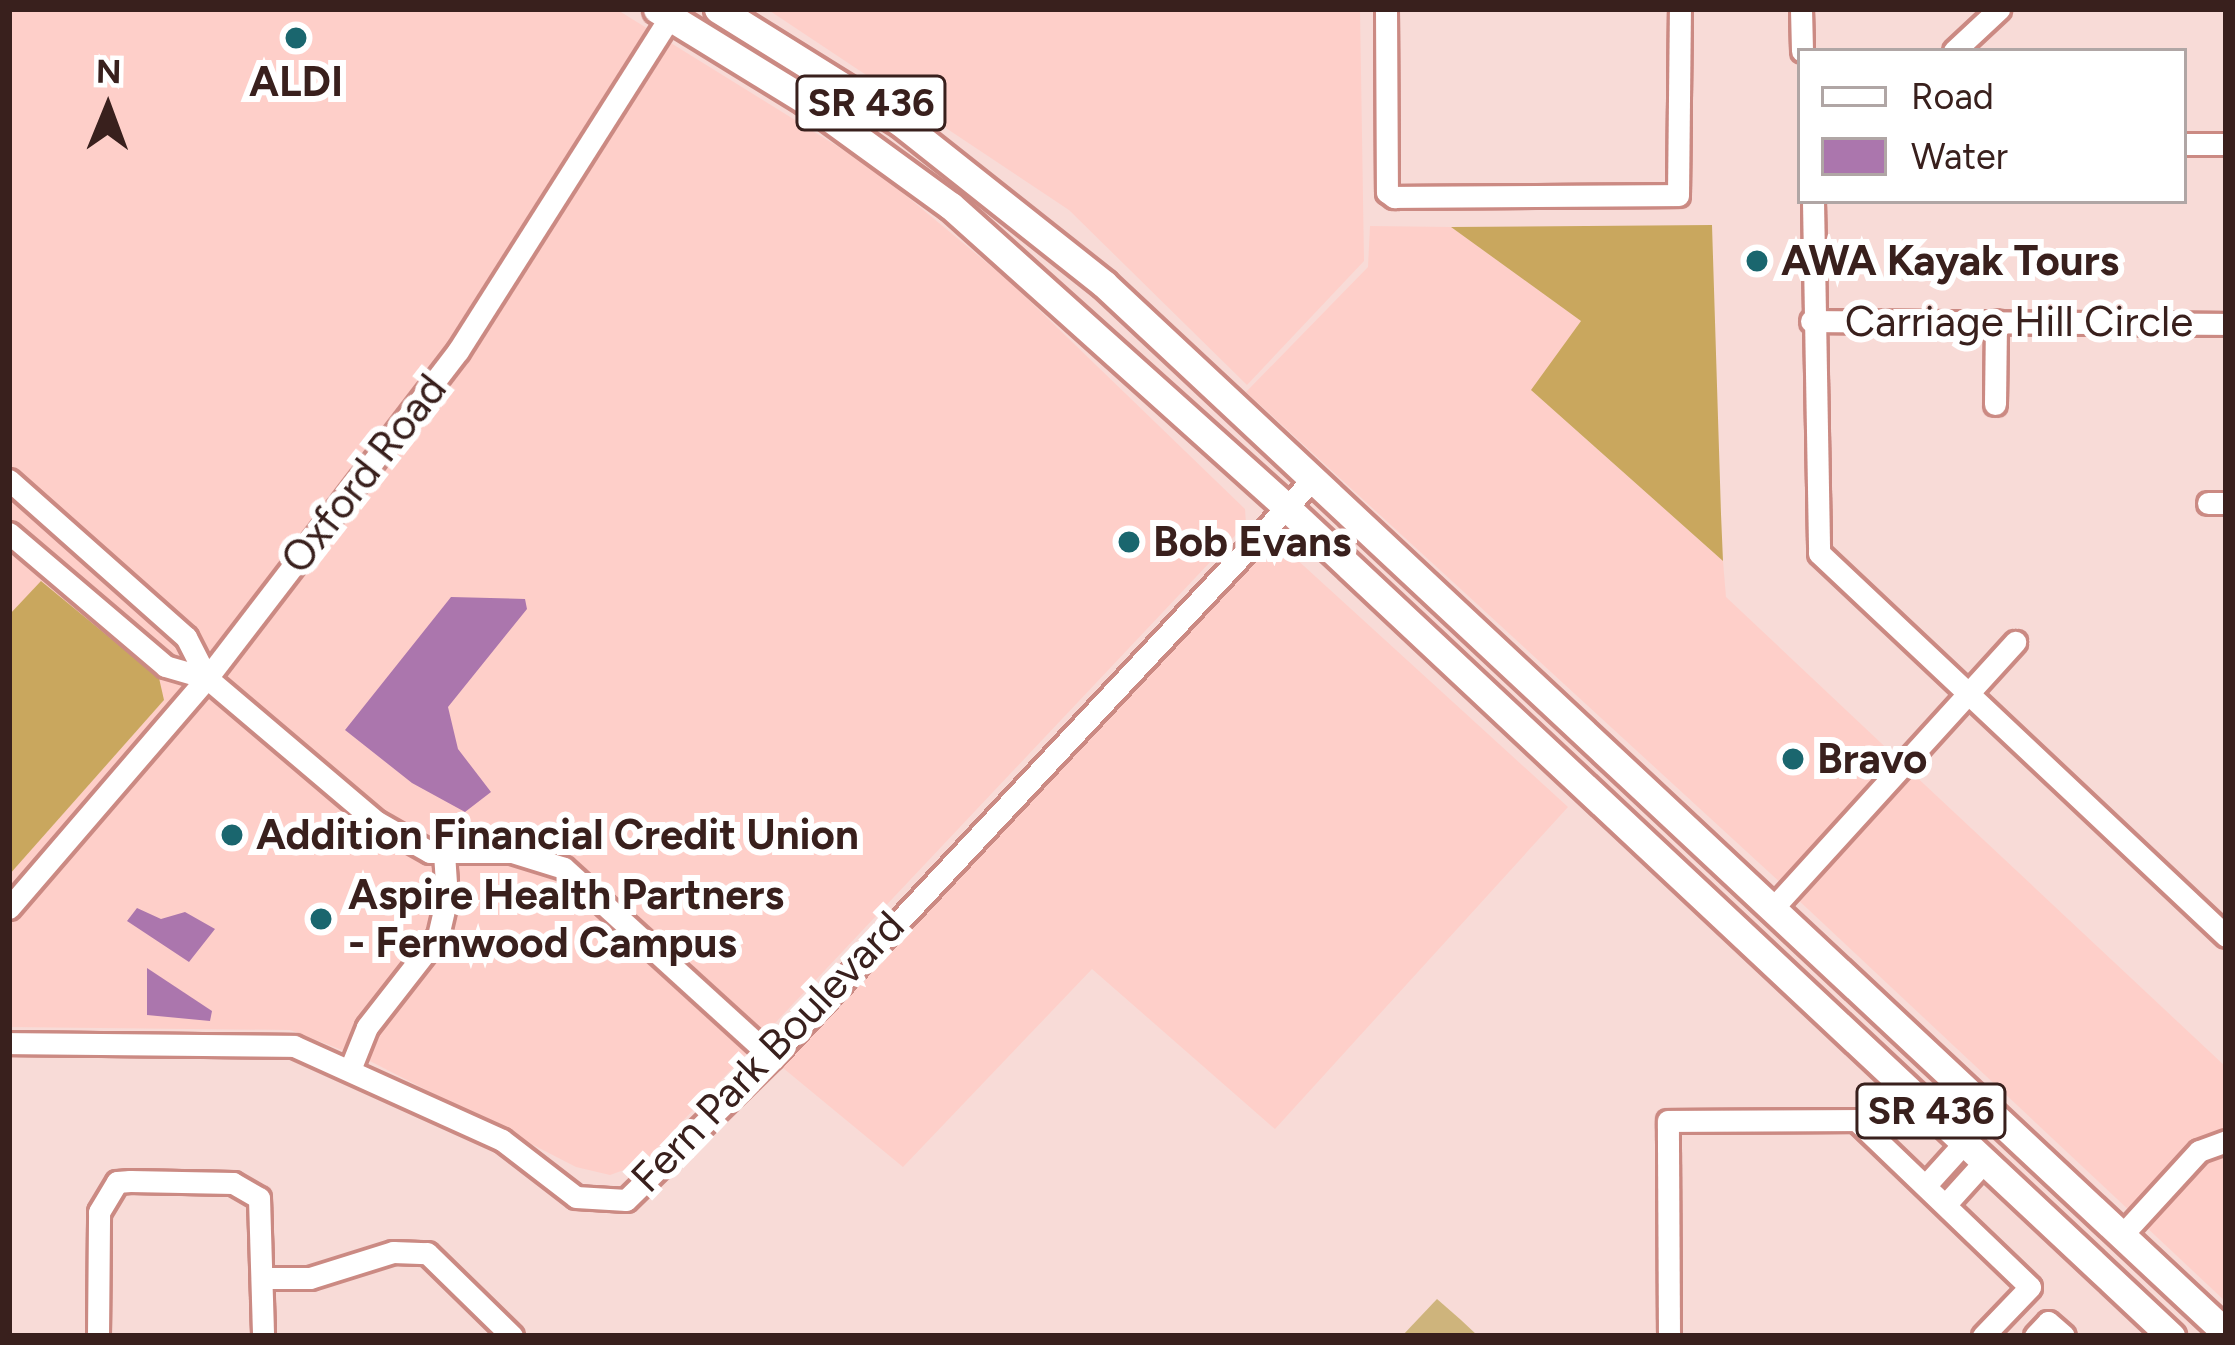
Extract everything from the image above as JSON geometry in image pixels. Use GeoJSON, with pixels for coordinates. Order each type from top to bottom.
{"type":"FeatureCollection","features":[{"type":"Feature","properties":{"kind":"main road","name":"SR 436"},"geometry":{"type":"LineString","coordinates":[[718,9],[901,123],[1016,209],[1082,266],[2226,1333]]}},
{"type":"Feature","properties":{"kind":"main road","name":"SR 436"},"geometry":{"type":"LineString","coordinates":[[667,11],[805,100],[951,206],[1286,507],[2171,1336]]}},
{"type":"Feature","properties":{"kind":"main road"},"geometry":{"type":"LineString","coordinates":[[951,206],[986,214],[1016,209]]}},
{"type":"Feature","properties":{"kind":"main road"},"geometry":{"type":"LineString","coordinates":[[997,248],[1021,243],[1082,266]]}},
{"type":"Feature","properties":{"kind":"main road"},"geometry":{"type":"LineString","coordinates":[[1702,899],[1772,908]]}},
{"type":"Feature","properties":{"kind":"main road"},"geometry":{"type":"LineString","coordinates":[[1760,951],[1789,942],[1818,950]]}},
{"type":"Feature","properties":{"kind":"street"},"geometry":{"type":"LineString","coordinates":[[1386,9],[1387,192],[1394,197],[1678,195],[1680,9]]}},
{"type":"Feature","properties":{"kind":"street"},"geometry":{"type":"LineString","coordinates":[[1802,9],[1802,48]]}},
{"type":"Feature","properties":{"kind":"street"},"geometry":{"type":"LineString","coordinates":[[1957,48],[1999,9]]}},
{"type":"Feature","properties":{"kind":"street","name":"Oxford Road"},"geometry":{"type":"LineString","coordinates":[[9,908],[206,677],[458,351],[667,11]]}},
{"type":"Feature","properties":{"kind":"street"},"geometry":{"type":"LineString","coordinates":[[2187,144],[2226,144]]}},
{"type":"Feature","properties":{"kind":"street"},"geometry":{"type":"LineString","coordinates":[[1813,204],[1811,321],[1819,553],[2226,936]]}},
{"type":"Feature","properties":{"kind":"street","name":"Carriage Hill Circle"},"geometry":{"type":"LineString","coordinates":[[1811,321],[2226,324]]}},
{"type":"Feature","properties":{"kind":"street"},"geometry":{"type":"LineString","coordinates":[[1995,404],[1996,322]]}},
{"type":"Feature","properties":{"kind":"street","name":"Fern Park Boulevard"},"geometry":{"type":"LineString","coordinates":[[9,1043],[269,1043],[351,1067],[502,1141],[576,1197],[608,1205],[652,1182],[1314,478]]}},
{"type":"Feature","properties":{"kind":"street"},"geometry":{"type":"LineString","coordinates":[[9,480],[186,638],[206,677],[376,822],[404,842],[444,853],[512,852],[564,868],[772,1057]]}},
{"type":"Feature","properties":{"kind":"street"},"geometry":{"type":"LineString","coordinates":[[44,563],[68,532]]}},
{"type":"Feature","properties":{"kind":"street"},"geometry":{"type":"LineString","coordinates":[[9,533],[165,666],[206,677]]}},
{"type":"Feature","properties":{"kind":"street"},"geometry":{"type":"LineString","coordinates":[[1772,908],[2015,642]]}},
{"type":"Feature","properties":{"kind":"street"},"geometry":{"type":"LineString","coordinates":[[351,1067],[367,1027],[438,936],[447,898],[444,853]]}},
{"type":"Feature","properties":{"kind":"street"},"geometry":{"type":"LineString","coordinates":[[1669,1336],[1668,1121],[1856,1120],[2030,1287],[2049,1331]]}},
{"type":"Feature","properties":{"kind":"street"},"geometry":{"type":"LineString","coordinates":[[2122,1235],[2199,1151],[2226,1142]]}},
{"type":"Feature","properties":{"kind":"street"},"geometry":{"type":"LineString","coordinates":[[1926,1185],[1974,1152]]}},
{"type":"Feature","properties":{"kind":"street"},"geometry":{"type":"LineString","coordinates":[[1946,1204],[1974,1152]]}},
{"type":"Feature","properties":{"kind":"street"},"geometry":{"type":"LineString","coordinates":[[98,1336],[99,1212],[109,1190],[130,1181],[248,1188],[263,1211],[263,1336]]}},
{"type":"Feature","properties":{"kind":"street"},"geometry":{"type":"LineString","coordinates":[[264,1278],[310,1278],[393,1252],[427,1253],[512,1336]]}},
{"type":"Feature","properties":{"kind":"street"},"geometry":{"type":"LineString","coordinates":[[1983,1336],[2030,1287]]}},
{"type":"Feature","properties":{"kind":"shaded area"},"geometry":{"type":"Polygon","coordinates":[[[9,9],[616,9],[874,169],[1010,282],[1245,509],[1246,524],[643,1163],[610,1175],[576,1167],[368,1060],[290,1030],[9,1027],[9,875],[164,700],[41,582],[9,615],[9,9]]]}},
{"type":"Feature","properties":{"kind":"shaded area"},"geometry":{"type":"Polygon","coordinates":[[[767,9],[1360,9],[1364,261],[1247,385],[1069,210],[767,9]]]}},
{"type":"Feature","properties":{"kind":"shaded area"},"geometry":{"type":"Polygon","coordinates":[[[1712,225],[1723,561],[1531,390],[1581,321],[1451,227],[1712,225]]]}},
{"type":"Feature","properties":{"kind":"shaded area"},"geometry":{"type":"Polygon","coordinates":[[[1370,226],[1451,227],[1581,321],[1532,391],[1723,561],[1726,597],[1898,759],[1783,885],[1246,392],[1368,267],[1370,226]]]}},
{"type":"Feature","properties":{"kind":"shaded area"},"geometry":{"type":"Polygon","coordinates":[[[1270,535],[1568,807],[1275,1129],[1092,969],[903,1167],[777,1063],[1270,535]]]}},
{"type":"Feature","properties":{"kind":"shaded area"},"geometry":{"type":"Polygon","coordinates":[[[41,581],[159,678],[164,700],[9,875],[9,615],[41,581]]]}},
{"type":"Feature","properties":{"kind":"shaded area"},"geometry":{"type":"Polygon","coordinates":[[[1909,770],[2226,1067],[2226,1133],[2132,1213],[1794,896],[1909,770]]]}},
{"type":"Feature","properties":{"kind":"shaded area"},"geometry":{"type":"Polygon","coordinates":[[[2226,1150],[2226,1302],[2143,1224],[2203,1158],[2226,1150]]]}},
{"type":"Feature","properties":{"kind":"shaded area"},"geometry":{"type":"Polygon","coordinates":[[[1437,1299],[1461,1320],[1478,1336],[1402,1336],[1437,1299]]]}},
{"type":"Feature","properties":{"kind":"water"},"geometry":{"type":"Polygon","coordinates":[[[451,597],[525,599],[527,609],[448,707],[458,749],[491,792],[465,812],[412,783],[345,730],[451,597]]]}},
{"type":"Feature","properties":{"kind":"water"},"geometry":{"type":"Polygon","coordinates":[[[137,908],[161,919],[185,912],[215,929],[189,962],[127,921],[137,908]]]}},
{"type":"Feature","properties":{"kind":"water"},"geometry":{"type":"Polygon","coordinates":[[[147,968],[212,1011],[210,1021],[147,1015],[147,968]]]}},
{"type":"Feature","properties":{"kind":"place","name":"ALDI"},"geometry":{"type":"Point","coordinates":[296,38]}},
{"type":"Feature","properties":{"kind":"place","name":"AWA Kayak Tours"},"geometry":{"type":"Point","coordinates":[1757,261]}},
{"type":"Feature","properties":{"kind":"place","name":"Bob Evans"},"geometry":{"type":"Point","coordinates":[1129,542]}},
{"type":"Feature","properties":{"kind":"place","name":"Bravo"},"geometry":{"type":"Point","coordinates":[1793,759]}},
{"type":"Feature","properties":{"kind":"place","name":"Addition Financial Credit Union"},"geometry":{"type":"Point","coordinates":[232,835]}},
{"type":"Feature","properties":{"kind":"place","name":"Aspire Health Partners - Fernwood Campus"},"geometry":{"type":"Point","coordinates":[321,919]}}]}
